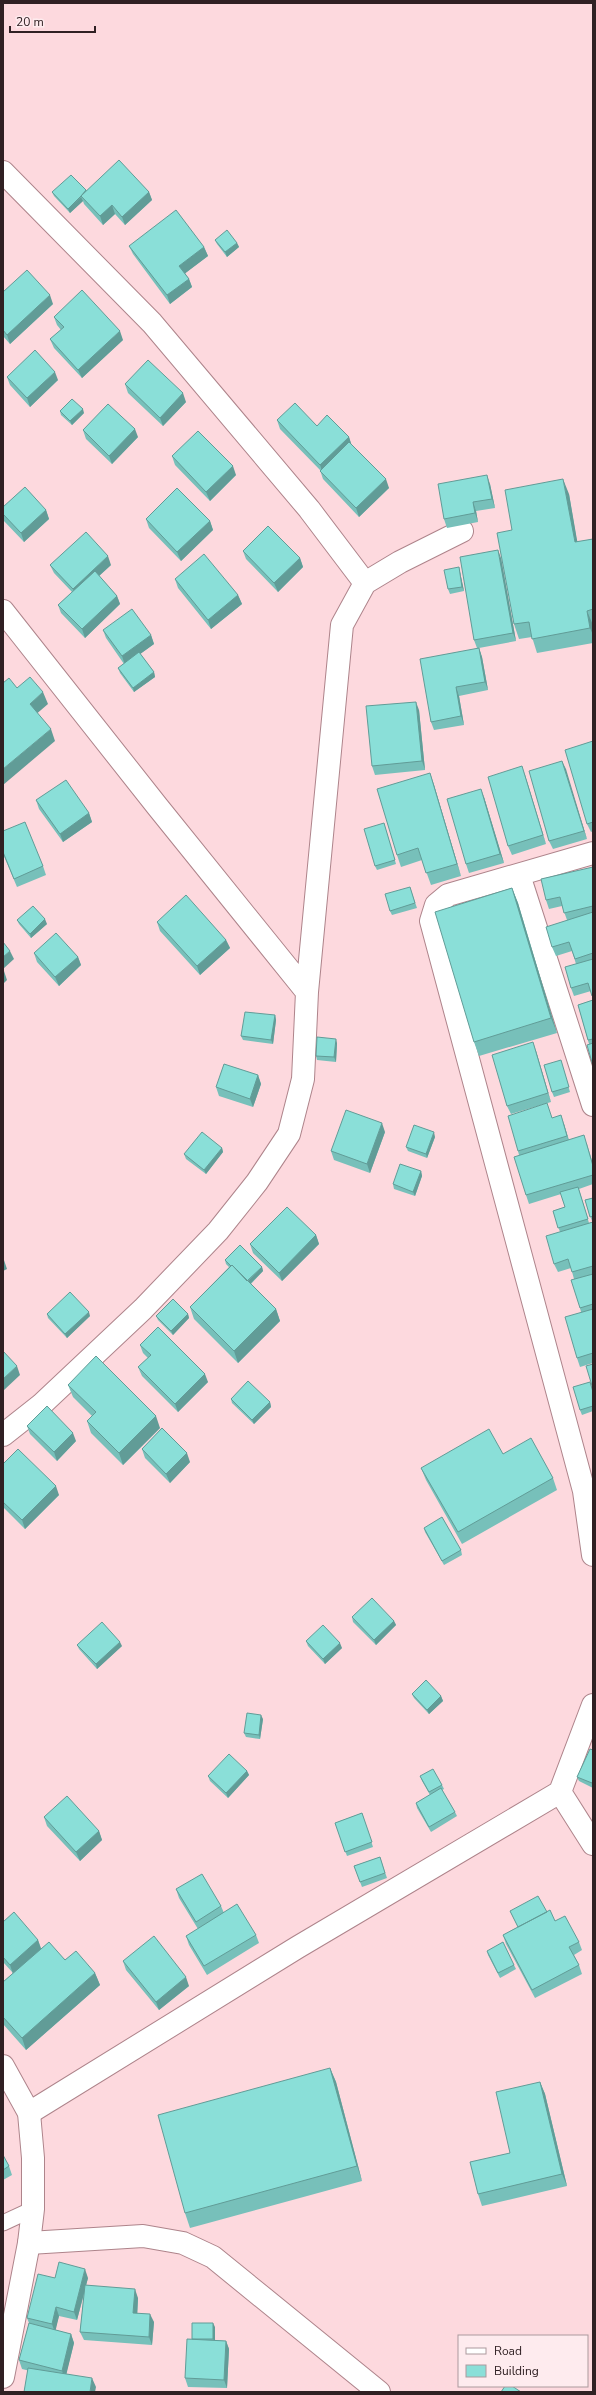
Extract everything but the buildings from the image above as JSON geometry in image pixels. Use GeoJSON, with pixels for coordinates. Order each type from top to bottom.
{"type":"FeatureCollection","features":[{"type":"Feature","properties":{"kind":"street"},"geometry":{"type":"LineString","coordinates":[[3,172],[152,323],[309,509],[365,583]]}},
{"type":"Feature","properties":{"kind":"street"},"geometry":{"type":"LineString","coordinates":[[3,1435],[41,1404],[143,1309],[218,1231],[257,1182],[289,1134],[303,1079],[308,992],[342,625],[365,583],[400,562],[462,531]]}},
{"type":"Feature","properties":{"kind":"street"},"geometry":{"type":"LineString","coordinates":[[3,611],[157,806],[308,992]]}},
{"type":"Feature","properties":{"kind":"street"},"geometry":{"type":"LineString","coordinates":[[593,853],[448,895],[436,905],[431,921],[584,1491],[593,1555]]}},
{"type":"Feature","properties":{"kind":"street"},"geometry":{"type":"LineString","coordinates":[[520,875],[593,1105]]}},
{"type":"Feature","properties":{"kind":"street"},"geometry":{"type":"LineString","coordinates":[[29,2113],[298,1947],[560,1792],[593,1704]]}},
{"type":"Feature","properties":{"kind":"street"},"geometry":{"type":"LineString","coordinates":[[560,1792],[593,1844]]}},
{"type":"Feature","properties":{"kind":"street"},"geometry":{"type":"LineString","coordinates":[[3,2066],[29,2113],[33,2158],[33,2209],[29,2243],[3,2377]]}},
{"type":"Feature","properties":{"kind":"street"},"geometry":{"type":"LineString","coordinates":[[29,2243],[143,2236],[183,2243],[213,2257],[379,2392]]}},
{"type":"Feature","properties":{"kind":"lane"},"geometry":{"type":"LineString","coordinates":[[3,2223],[33,2209]]}}]}
